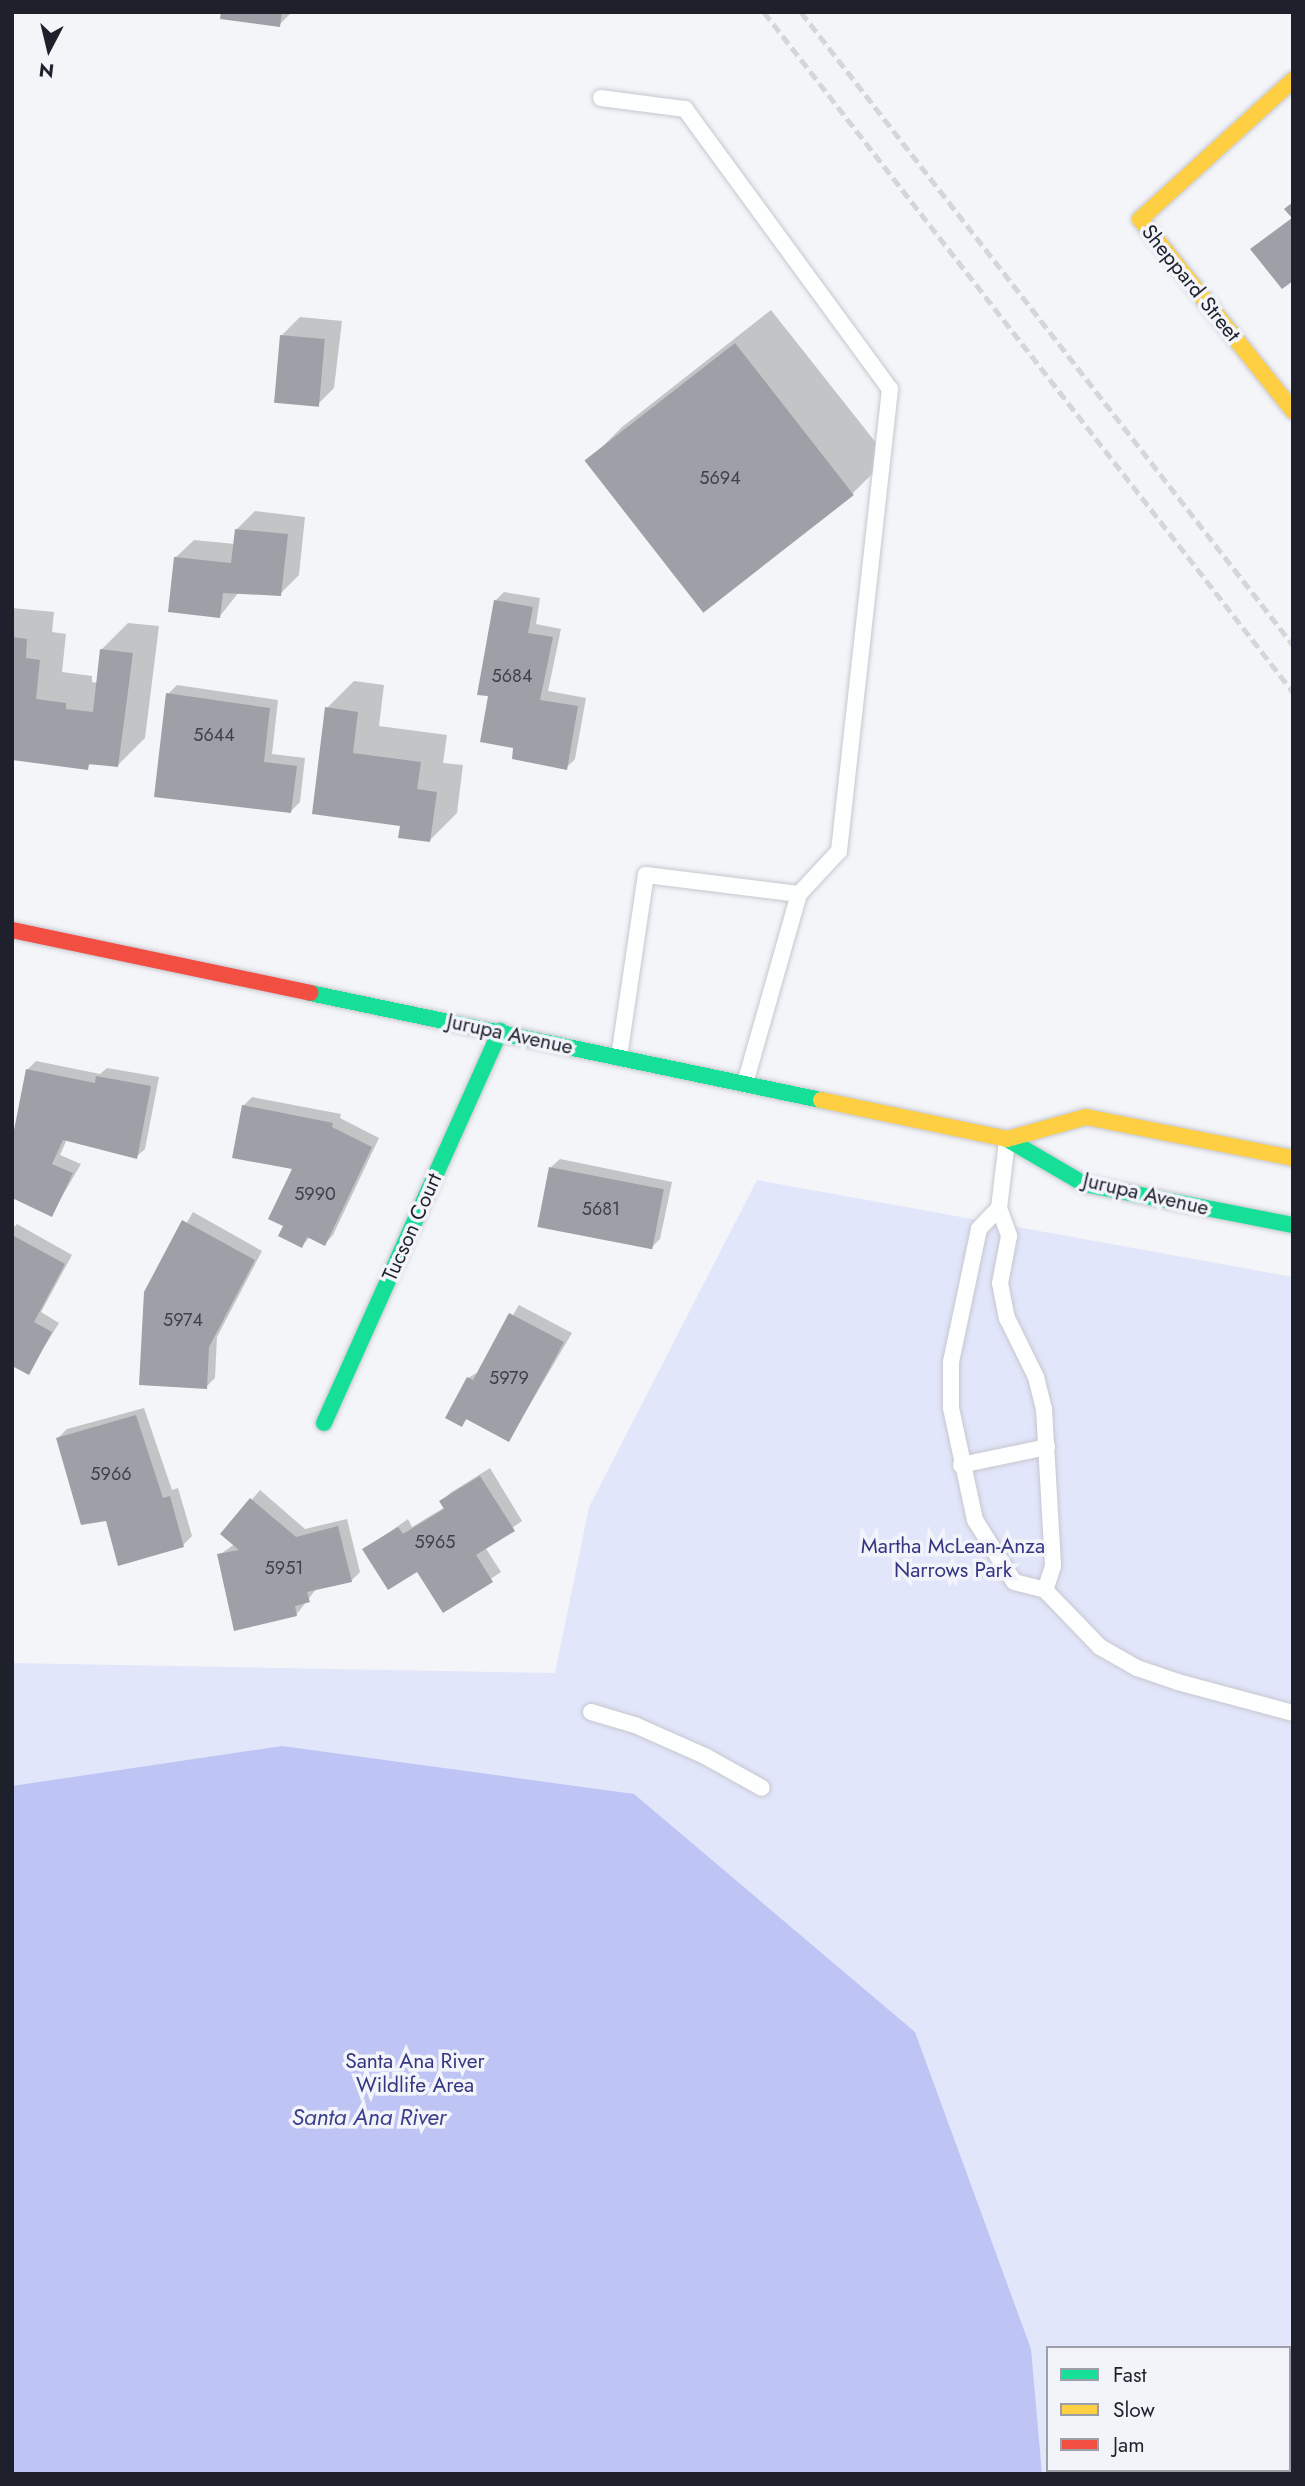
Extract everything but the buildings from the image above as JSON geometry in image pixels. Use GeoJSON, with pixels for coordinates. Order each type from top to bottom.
{"type":"FeatureCollection","features":[{"type":"Feature","properties":{"kind":"main road","name":"Sheppard Street"},"geometry":{"type":"LineString","coordinates":[[1293,80],[1140,219],[1293,411]]}},
{"type":"Feature","properties":{"kind":"main road","name":"Jurupa Avenue"},"geometry":{"type":"LineString","coordinates":[[12,930],[1007,1139],[1084,1184],[1293,1225]]}},
{"type":"Feature","properties":{"kind":"main road","name":"Tucson Court"},"geometry":{"type":"LineString","coordinates":[[324,1423],[500,1031]]}},
{"type":"Feature","properties":{"kind":"main road","name":"Jurupa Avenue"},"geometry":{"type":"LineString","coordinates":[[1007,1139],[1086,1117],[1293,1158]]}},
{"type":"Feature","properties":{"kind":"lane"},"geometry":{"type":"LineString","coordinates":[[601,98],[685,109],[890,389],[839,851],[799,894],[745,1084]]}},
{"type":"Feature","properties":{"kind":"lane"},"geometry":{"type":"LineString","coordinates":[[619,1057],[646,875],[799,894]]}},
{"type":"Feature","properties":{"kind":"lane"},"geometry":{"type":"LineString","coordinates":[[1007,1139],[999,1208],[1009,1236],[1000,1283],[1002,1301],[1036,1377],[1047,1447],[1046,1499],[1053,1566],[1045,1590]]}},
{"type":"Feature","properties":{"kind":"lane"},"geometry":{"type":"LineString","coordinates":[[999,1208],[979,1229],[953,1341],[951,1408],[961,1465],[975,1520],[1014,1582],[1045,1590],[1100,1647],[1137,1668],[1293,1713]]}},
{"type":"Feature","properties":{"kind":"lane"},"geometry":{"type":"LineString","coordinates":[[961,1465],[1047,1447]]}},
{"type":"Feature","properties":{"kind":"lane"},"geometry":{"type":"LineString","coordinates":[[591,1712],[635,1725],[705,1756],[762,1788]]}},
{"type":"Feature","properties":{"kind":"green space"},"geometry":{"type":"Polygon","coordinates":[[[757,1180],[1293,1277],[1293,2474],[12,2474],[12,1663],[555,1673],[589,1507],[757,1180]]]}},
{"type":"Feature","properties":{"kind":"water","name":"Santa Ana River"},"geometry":{"type":"Polygon","coordinates":[[[282,1746],[634,1794],[915,2032],[1031,2349],[1042,2474],[12,2474],[12,1786],[282,1746]]]}},
{"type":"Feature","properties":{"kind":"railway"},"geometry":{"type":"LineString","coordinates":[[764,12],[1293,692]]}},
{"type":"Feature","properties":{"kind":"railway"},"geometry":{"type":"LineString","coordinates":[[801,12],[1293,645]]}},
{"type":"Feature","properties":{"kind":"traffic: fast"},"geometry":{"type":"LineString","coordinates":[[310,993],[821,1100]]}},
{"type":"Feature","properties":{"kind":"traffic: fast"},"geometry":{"type":"LineString","coordinates":[[324,1423],[500,1031]]}},
{"type":"Feature","properties":{"kind":"traffic: fast"},"geometry":{"type":"LineString","coordinates":[[1007,1139],[1084,1184],[1293,1225]]}},
{"type":"Feature","properties":{"kind":"traffic: slow"},"geometry":{"type":"LineString","coordinates":[[1293,80],[1140,219],[1293,411]]}},
{"type":"Feature","properties":{"kind":"traffic: slow"},"geometry":{"type":"LineString","coordinates":[[821,1100],[1007,1139]]}},
{"type":"Feature","properties":{"kind":"traffic: slow"},"geometry":{"type":"LineString","coordinates":[[1007,1139],[1086,1117],[1293,1158]]}},
{"type":"Feature","properties":{"kind":"traffic: jam"},"geometry":{"type":"LineString","coordinates":[[12,930],[310,993]]}},
{"type":"Feature","properties":{"kind":"park label","name":"Martha McLean-Anza Narrows Park"},"geometry":{"type":"Point","coordinates":[953,1558]}},
{"type":"Feature","properties":{"kind":"park label","name":"Santa Ana River Wildlife Area"},"geometry":{"type":"Point","coordinates":[415,2073]}}]}
